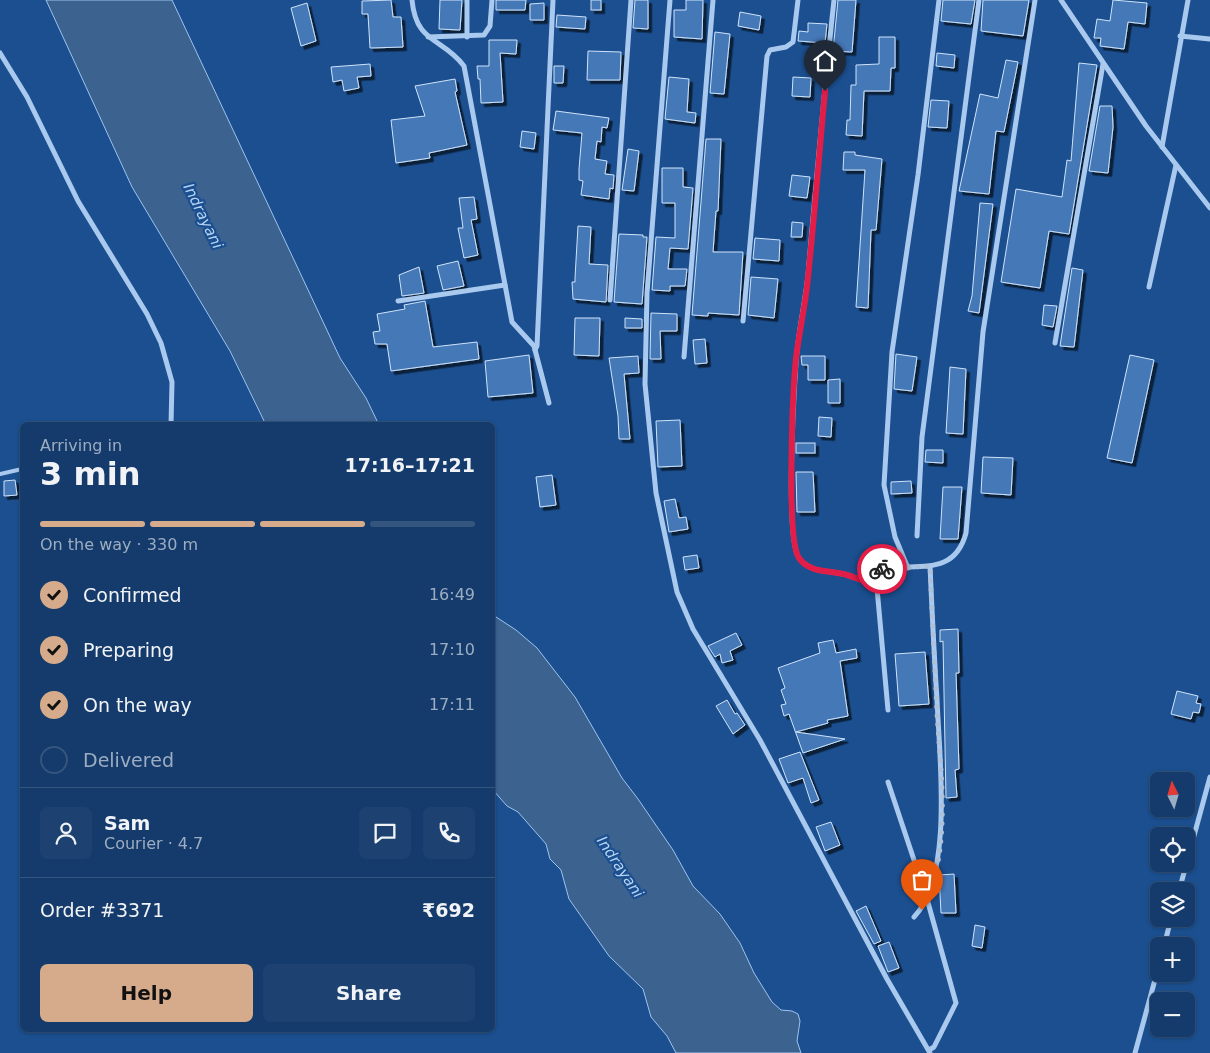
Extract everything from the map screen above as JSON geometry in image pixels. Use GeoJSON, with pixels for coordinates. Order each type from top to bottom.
{"type":"FeatureCollection","features":[{"type":"Feature","properties":{"kind":"street"},"geometry":{"type":"LineString","coordinates":[[412,0],[414,17],[419,28],[457,57],[467,75],[512,322],[535,350],[549,403]]}},
{"type":"Feature","properties":{"kind":"street"},"geometry":{"type":"LineString","coordinates":[[467,37],[468,0]]}},
{"type":"Feature","properties":{"kind":"street"},"geometry":{"type":"LineString","coordinates":[[428,36],[467,37],[478,36],[488,31],[492,17],[492,0]]}},
{"type":"Feature","properties":{"kind":"street"},"geometry":{"type":"LineString","coordinates":[[535,350],[537,346],[553,0]]}},
{"type":"Feature","properties":{"kind":"street"},"geometry":{"type":"LineString","coordinates":[[610,300],[631,0]]}},
{"type":"Feature","properties":{"kind":"street"},"geometry":{"type":"LineString","coordinates":[[670,0],[647,293],[645,384],[656,493],[677,592],[693,629],[760,740],[891,986],[930,1052],[956,1003],[927,899],[888,782]]}},
{"type":"Feature","properties":{"kind":"street"},"geometry":{"type":"LineString","coordinates":[[684,357],[713,0]]}},
{"type":"Feature","properties":{"kind":"street"},"geometry":{"type":"LineString","coordinates":[[743,321],[766,56],[770,50],[793,42],[798,0]]}},
{"type":"Feature","properties":{"kind":"street"},"geometry":{"type":"LineString","coordinates":[[834,0],[806,288],[796,360],[792,481],[793,534],[796,551],[804,564],[826,573],[844,574],[864,582],[876,582]]}},
{"type":"Feature","properties":{"kind":"street"},"geometry":{"type":"LineString","coordinates":[[908,568],[895,536],[884,485],[892,352],[939,0]]}},
{"type":"Feature","properties":{"kind":"street"},"geometry":{"type":"LineString","coordinates":[[917,536],[922,437],[979,0]]}},
{"type":"Feature","properties":{"kind":"street"},"geometry":{"type":"LineString","coordinates":[[888,710],[876,582],[879,572],[883,569],[930,566],[950,560],[958,554],[966,533],[982,332],[1035,0]]}},
{"type":"Feature","properties":{"kind":"street"},"geometry":{"type":"LineString","coordinates":[[1060,0],[1162,147],[1210,208]]}},
{"type":"Feature","properties":{"kind":"street"},"geometry":{"type":"LineString","coordinates":[[1162,147],[1180,36],[1188,0]]}},
{"type":"Feature","properties":{"kind":"street"},"geometry":{"type":"LineString","coordinates":[[1180,36],[1210,39]]}},
{"type":"Feature","properties":{"kind":"street"},"geometry":{"type":"LineString","coordinates":[[0,53],[27,97],[78,201],[142,305],[161,343],[172,382],[171,422]]}},
{"type":"Feature","properties":{"kind":"street"},"geometry":{"type":"LineString","coordinates":[[1055,343],[1103,64]]}},
{"type":"Feature","properties":{"kind":"street"},"geometry":{"type":"LineString","coordinates":[[1149,287],[1176,165]]}},
{"type":"Feature","properties":{"kind":"street"},"geometry":{"type":"LineString","coordinates":[[398,301],[505,285]]}},
{"type":"Feature","properties":{"kind":"street"},"geometry":{"type":"LineString","coordinates":[[914,917],[927,899],[937,865],[941,819],[930,566]]}},
{"type":"Feature","properties":{"kind":"street"},"geometry":{"type":"LineString","coordinates":[[1181,882],[1210,777]]}},
{"type":"Feature","properties":{"kind":"street"},"geometry":{"type":"LineString","coordinates":[[1135,1053],[1154,982]]}},
{"type":"Feature","properties":{"kind":"lane"},"geometry":{"type":"LineString","coordinates":[[0,474],[20,469]]}},
{"type":"Feature","properties":{"kind":"water","name":"Indrayani"},"geometry":{"type":"Polygon","coordinates":[[[46,0],[172,0],[340,358],[366,398],[378,422],[265,422],[230,351],[132,187],[46,0]]]}},
{"type":"Feature","properties":{"kind":"water","name":"Indrayani"},"geometry":{"type":"Polygon","coordinates":[[[495,616],[516,630],[537,648],[575,697],[622,778],[673,850],[693,886],[720,914],[740,943],[754,973],[772,1002],[781,1010],[792,1011],[798,1014],[800,1021],[797,1041],[801,1053],[676,1053],[667,1036],[651,1017],[643,989],[609,956],[569,899],[561,870],[550,859],[546,844],[518,812],[507,806],[495,792],[495,616]]]}},
{"type":"Feature","properties":{"kind":"building"},"geometry":{"type":"Polygon","coordinates":[[[391,0],[393,17],[401,17],[403,47],[370,48],[368,14],[362,14],[362,1],[391,0]]]}},
{"type":"Feature","properties":{"kind":"building"},"geometry":{"type":"Polygon","coordinates":[[[440,0],[462,0],[460,30],[439,29],[440,0]]]}},
{"type":"Feature","properties":{"kind":"building"},"geometry":{"type":"Polygon","coordinates":[[[496,0],[526,0],[525,10],[496,10],[496,0]]]}},
{"type":"Feature","properties":{"kind":"building"},"geometry":{"type":"Polygon","coordinates":[[[591,0],[601,0],[601,10],[591,10],[591,0]]]}},
{"type":"Feature","properties":{"kind":"building"},"geometry":{"type":"Polygon","coordinates":[[[635,0],[648,0],[648,29],[633,28],[635,0]]]}},
{"type":"Feature","properties":{"kind":"building"},"geometry":{"type":"Polygon","coordinates":[[[686,0],[703,0],[702,39],[674,37],[674,10],[686,10],[686,0]]]}},
{"type":"Feature","properties":{"kind":"building"},"geometry":{"type":"Polygon","coordinates":[[[838,0],[856,0],[852,52],[833,51],[838,0]]]}},
{"type":"Feature","properties":{"kind":"building"},"geometry":{"type":"Polygon","coordinates":[[[943,0],[975,0],[971,24],[941,21],[943,0]]]}},
{"type":"Feature","properties":{"kind":"building"},"geometry":{"type":"Polygon","coordinates":[[[983,0],[1029,0],[1023,36],[981,31],[983,0]]]}},
{"type":"Feature","properties":{"kind":"building"},"geometry":{"type":"Polygon","coordinates":[[[1113,0],[1147,3],[1145,24],[1128,22],[1124,49],[1100,46],[1101,38],[1094,38],[1097,19],[1110,21],[1113,0]]]}},
{"type":"Feature","properties":{"kind":"building"},"geometry":{"type":"Polygon","coordinates":[[[307,3],[316,41],[301,46],[291,8],[307,3]]]}},
{"type":"Feature","properties":{"kind":"building"},"geometry":{"type":"Polygon","coordinates":[[[544,3],[544,20],[530,20],[530,4],[544,3]]]}},
{"type":"Feature","properties":{"kind":"building"},"geometry":{"type":"Polygon","coordinates":[[[740,12],[761,16],[759,30],[738,26],[740,12]]]}},
{"type":"Feature","properties":{"kind":"building"},"geometry":{"type":"Polygon","coordinates":[[[557,15],[586,17],[585,29],[556,27],[557,15]]]}},
{"type":"Feature","properties":{"kind":"building"},"geometry":{"type":"Polygon","coordinates":[[[808,23],[827,24],[825,43],[798,41],[799,31],[808,32],[808,23]]]}},
{"type":"Feature","properties":{"kind":"building"},"geometry":{"type":"Polygon","coordinates":[[[715,32],[730,34],[724,94],[710,93],[715,32]]]}},
{"type":"Feature","properties":{"kind":"building"},"geometry":{"type":"Polygon","coordinates":[[[879,37],[895,37],[895,68],[891,68],[890,91],[864,91],[862,136],[846,135],[847,120],[850,120],[851,85],[856,85],[856,65],[879,64],[879,37]]]}},
{"type":"Feature","properties":{"kind":"building"},"geometry":{"type":"Polygon","coordinates":[[[489,40],[517,40],[516,54],[500,53],[503,102],[481,103],[480,79],[478,79],[477,66],[489,66],[489,40]]]}},
{"type":"Feature","properties":{"kind":"building"},"geometry":{"type":"Polygon","coordinates":[[[588,51],[621,52],[620,80],[587,80],[588,51]]]}},
{"type":"Feature","properties":{"kind":"building"},"geometry":{"type":"Polygon","coordinates":[[[937,53],[955,55],[954,68],[936,66],[937,53]]]}},
{"type":"Feature","properties":{"kind":"building"},"geometry":{"type":"Polygon","coordinates":[[[1006,60],[1018,62],[1004,132],[996,131],[989,194],[959,191],[980,94],[998,98],[1006,60]]]}},
{"type":"Feature","properties":{"kind":"building"},"geometry":{"type":"Polygon","coordinates":[[[1079,63],[1097,65],[1069,234],[1049,231],[1040,288],[1001,282],[1016,189],[1062,197],[1067,160],[1071,161],[1079,63]]]}},
{"type":"Feature","properties":{"kind":"building"},"geometry":{"type":"Polygon","coordinates":[[[370,64],[371,76],[357,77],[359,88],[344,91],[342,80],[333,82],[331,67],[370,64]]]}},
{"type":"Feature","properties":{"kind":"building"},"geometry":{"type":"Polygon","coordinates":[[[554,66],[564,66],[563,83],[554,83],[554,66]]]}},
{"type":"Feature","properties":{"kind":"building"},"geometry":{"type":"Polygon","coordinates":[[[669,77],[689,79],[687,112],[696,113],[695,123],[665,119],[669,77]]]}},
{"type":"Feature","properties":{"kind":"building"},"geometry":{"type":"Polygon","coordinates":[[[793,77],[811,78],[810,97],[792,96],[793,77]]]}},
{"type":"Feature","properties":{"kind":"building"},"geometry":{"type":"Polygon","coordinates":[[[455,79],[457,91],[455,92],[467,145],[429,153],[430,158],[396,163],[391,120],[425,116],[415,86],[455,79]]]}},
{"type":"Feature","properties":{"kind":"building"},"geometry":{"type":"Polygon","coordinates":[[[931,100],[949,101],[947,128],[928,127],[931,100]]]}},
{"type":"Feature","properties":{"kind":"building"},"geometry":{"type":"Polygon","coordinates":[[[1100,106],[1112,106],[1113,127],[1108,173],[1089,171],[1100,106]]]}},
{"type":"Feature","properties":{"kind":"building"},"geometry":{"type":"Polygon","coordinates":[[[556,111],[609,118],[607,128],[602,127],[601,142],[597,141],[595,159],[607,161],[605,174],[614,175],[613,189],[610,188],[609,199],[581,195],[583,181],[579,180],[579,169],[582,133],[553,130],[556,111]]]}},
{"type":"Feature","properties":{"kind":"building"},"geometry":{"type":"Polygon","coordinates":[[[522,131],[536,133],[534,149],[520,147],[522,131]]]}},
{"type":"Feature","properties":{"kind":"building"},"geometry":{"type":"Polygon","coordinates":[[[706,139],[721,139],[718,211],[716,211],[713,252],[743,252],[739,315],[708,313],[708,316],[692,315],[706,139]]]}},
{"type":"Feature","properties":{"kind":"building"},"geometry":{"type":"Polygon","coordinates":[[[628,149],[639,151],[634,191],[622,190],[628,149]]]}},
{"type":"Feature","properties":{"kind":"building"},"geometry":{"type":"Polygon","coordinates":[[[844,152],[855,152],[855,155],[882,159],[876,230],[871,230],[868,308],[856,307],[865,170],[843,170],[844,152]]]}},
{"type":"Feature","properties":{"kind":"building"},"geometry":{"type":"Polygon","coordinates":[[[662,168],[683,168],[683,187],[693,188],[688,249],[670,248],[668,269],[687,269],[685,286],[670,286],[670,291],[652,290],[656,237],[675,238],[675,203],[662,203],[662,168]]]}},
{"type":"Feature","properties":{"kind":"building"},"geometry":{"type":"Polygon","coordinates":[[[792,175],[810,177],[807,198],[789,196],[792,175]]]}},
{"type":"Feature","properties":{"kind":"building"},"geometry":{"type":"Polygon","coordinates":[[[474,197],[477,219],[471,220],[478,255],[464,258],[458,228],[463,228],[459,198],[474,197]]]}},
{"type":"Feature","properties":{"kind":"building"},"geometry":{"type":"Polygon","coordinates":[[[980,203],[993,204],[979,313],[968,311],[972,296],[980,203]]]}},
{"type":"Feature","properties":{"kind":"building"},"geometry":{"type":"Polygon","coordinates":[[[792,222],[803,223],[802,237],[791,237],[792,222]]]}},
{"type":"Feature","properties":{"kind":"building"},"geometry":{"type":"Polygon","coordinates":[[[578,226],[591,227],[589,264],[608,265],[606,302],[573,299],[572,282],[575,282],[578,226]]]}},
{"type":"Feature","properties":{"kind":"building"},"geometry":{"type":"Polygon","coordinates":[[[619,234],[643,235],[643,237],[647,237],[642,304],[614,302],[619,234]]]}},
{"type":"Feature","properties":{"kind":"building"},"geometry":{"type":"Polygon","coordinates":[[[755,238],[780,240],[779,261],[753,259],[755,238]]]}},
{"type":"Feature","properties":{"kind":"building"},"geometry":{"type":"Polygon","coordinates":[[[458,261],[464,286],[443,290],[437,266],[458,261]]]}},
{"type":"Feature","properties":{"kind":"building"},"geometry":{"type":"Polygon","coordinates":[[[419,267],[424,293],[402,296],[399,275],[419,267]]]}},
{"type":"Feature","properties":{"kind":"building"},"geometry":{"type":"Polygon","coordinates":[[[1072,268],[1083,270],[1074,347],[1060,346],[1072,268]]]}},
{"type":"Feature","properties":{"kind":"building"},"geometry":{"type":"Polygon","coordinates":[[[751,277],[778,279],[774,318],[748,315],[751,277]]]}},
{"type":"Feature","properties":{"kind":"building"},"geometry":{"type":"Polygon","coordinates":[[[425,301],[433,347],[477,342],[479,359],[391,371],[387,344],[375,344],[373,332],[380,331],[377,314],[405,309],[404,305],[425,301]]]}},
{"type":"Feature","properties":{"kind":"building"},"geometry":{"type":"Polygon","coordinates":[[[1044,305],[1057,306],[1053,327],[1042,325],[1044,305]]]}},
{"type":"Feature","properties":{"kind":"building"},"geometry":{"type":"Polygon","coordinates":[[[651,313],[677,314],[677,331],[660,331],[661,359],[650,359],[651,313]]]}},
{"type":"Feature","properties":{"kind":"building"},"geometry":{"type":"Polygon","coordinates":[[[575,318],[600,318],[599,356],[574,355],[575,318]]]}},
{"type":"Feature","properties":{"kind":"building"},"geometry":{"type":"Polygon","coordinates":[[[625,318],[642,319],[642,328],[625,328],[625,318]]]}},
{"type":"Feature","properties":{"kind":"building"},"geometry":{"type":"Polygon","coordinates":[[[705,339],[707,363],[695,364],[693,340],[705,339]]]}},
{"type":"Feature","properties":{"kind":"building"},"geometry":{"type":"Polygon","coordinates":[[[896,354],[917,357],[912,391],[894,389],[896,354]]]}},
{"type":"Feature","properties":{"kind":"building"},"geometry":{"type":"Polygon","coordinates":[[[529,355],[533,393],[488,397],[485,361],[529,355]]]}},
{"type":"Feature","properties":{"kind":"building"},"geometry":{"type":"Polygon","coordinates":[[[1130,355],[1154,360],[1132,463],[1107,458],[1130,355]]]}},
{"type":"Feature","properties":{"kind":"building"},"geometry":{"type":"Polygon","coordinates":[[[638,356],[639,373],[624,374],[630,439],[619,439],[618,416],[609,358],[638,356]]]}},
{"type":"Feature","properties":{"kind":"building"},"geometry":{"type":"Polygon","coordinates":[[[801,356],[825,356],[825,380],[808,380],[808,365],[802,365],[801,356]]]}},
{"type":"Feature","properties":{"kind":"building"},"geometry":{"type":"Polygon","coordinates":[[[950,367],[966,369],[963,434],[946,433],[950,367]]]}},
{"type":"Feature","properties":{"kind":"building"},"geometry":{"type":"Polygon","coordinates":[[[840,379],[840,403],[828,403],[828,380],[840,379]]]}},
{"type":"Feature","properties":{"kind":"building"},"geometry":{"type":"Polygon","coordinates":[[[819,417],[832,418],[831,437],[818,436],[819,417]]]}},
{"type":"Feature","properties":{"kind":"building"},"geometry":{"type":"Polygon","coordinates":[[[680,420],[682,466],[658,467],[656,421],[680,420]]]}},
{"type":"Feature","properties":{"kind":"building"},"geometry":{"type":"Polygon","coordinates":[[[796,443],[815,443],[815,453],[796,453],[796,443]]]}},
{"type":"Feature","properties":{"kind":"building"},"geometry":{"type":"Polygon","coordinates":[[[926,450],[943,450],[943,463],[925,462],[926,450]]]}},
{"type":"Feature","properties":{"kind":"building"},"geometry":{"type":"Polygon","coordinates":[[[983,457],[1013,458],[1011,495],[981,493],[983,457]]]}},
{"type":"Feature","properties":{"kind":"building"},"geometry":{"type":"Polygon","coordinates":[[[796,472],[813,472],[815,512],[797,512],[796,472]]]}},
{"type":"Feature","properties":{"kind":"building"},"geometry":{"type":"Polygon","coordinates":[[[552,475],[556,505],[540,507],[536,477],[552,475]]]}},
{"type":"Feature","properties":{"kind":"building"},"geometry":{"type":"Polygon","coordinates":[[[15,480],[17,495],[4,496],[4,481],[15,480]]]}},
{"type":"Feature","properties":{"kind":"building"},"geometry":{"type":"Polygon","coordinates":[[[911,481],[912,493],[891,494],[891,482],[911,481]]]}},
{"type":"Feature","properties":{"kind":"building"},"geometry":{"type":"Polygon","coordinates":[[[943,487],[962,487],[958,539],[940,539],[943,487]]]}},
{"type":"Feature","properties":{"kind":"building"},"geometry":{"type":"Polygon","coordinates":[[[675,499],[679,518],[686,517],[688,529],[669,532],[664,501],[675,499]]]}},
{"type":"Feature","properties":{"kind":"building"},"geometry":{"type":"Polygon","coordinates":[[[697,555],[699,568],[685,570],[683,557],[697,555]]]}},
{"type":"Feature","properties":{"kind":"building"},"geometry":{"type":"Polygon","coordinates":[[[958,629],[959,673],[956,673],[959,769],[955,770],[957,797],[946,798],[943,641],[940,642],[940,630],[958,629]]]}},
{"type":"Feature","properties":{"kind":"building"},"geometry":{"type":"Polygon","coordinates":[[[736,633],[742,645],[730,651],[733,660],[722,663],[720,654],[715,657],[708,646],[736,633]]]}},
{"type":"Feature","properties":{"kind":"building"},"geometry":{"type":"Polygon","coordinates":[[[833,640],[836,653],[856,649],[857,658],[840,661],[848,716],[827,720],[828,723],[796,732],[845,739],[803,753],[789,714],[784,716],[781,705],[786,704],[781,690],[785,688],[778,668],[820,653],[818,643],[833,640]]]}},
{"type":"Feature","properties":{"kind":"building"},"geometry":{"type":"Polygon","coordinates":[[[925,652],[929,704],[899,706],[895,654],[925,652]]]}},
{"type":"Feature","properties":{"kind":"building"},"geometry":{"type":"Polygon","coordinates":[[[1177,691],[1198,696],[1196,703],[1201,704],[1199,713],[1193,712],[1191,719],[1171,714],[1177,691]]]}},
{"type":"Feature","properties":{"kind":"building"},"geometry":{"type":"Polygon","coordinates":[[[727,700],[735,714],[737,713],[745,725],[733,734],[716,706],[727,700]]]}},
{"type":"Feature","properties":{"kind":"building"},"geometry":{"type":"Polygon","coordinates":[[[800,752],[819,800],[811,803],[803,778],[788,783],[779,759],[800,752]]]}},
{"type":"Feature","properties":{"kind":"building"},"geometry":{"type":"Polygon","coordinates":[[[831,822],[840,845],[825,851],[816,827],[831,822]]]}},
{"type":"Feature","properties":{"kind":"building"},"geometry":{"type":"Polygon","coordinates":[[[954,874],[956,913],[941,913],[939,875],[954,874]]]}},
{"type":"Feature","properties":{"kind":"building"},"geometry":{"type":"Polygon","coordinates":[[[866,906],[881,941],[874,944],[856,911],[866,906]]]}},
{"type":"Feature","properties":{"kind":"building"},"geometry":{"type":"Polygon","coordinates":[[[975,925],[985,927],[982,948],[972,946],[975,925]]]}},
{"type":"Feature","properties":{"kind":"building"},"geometry":{"type":"Polygon","coordinates":[[[889,942],[899,968],[888,972],[878,946],[889,942]]]}},
{"type":"Feature","properties":{"kind":"way so far"},"geometry":{"type":"LineString","coordinates":[[882,569],[930,566],[941,819],[937,865],[932,886],[922,910]]}},
{"type":"Feature","properties":{"kind":"route"},"geometry":{"type":"LineString","coordinates":[[825,91],[806,288],[796,360],[792,481],[794,543],[796,551],[804,564],[826,573],[850,575],[855,579],[869,583],[876,582],[876,577],[882,569]]}}]}
